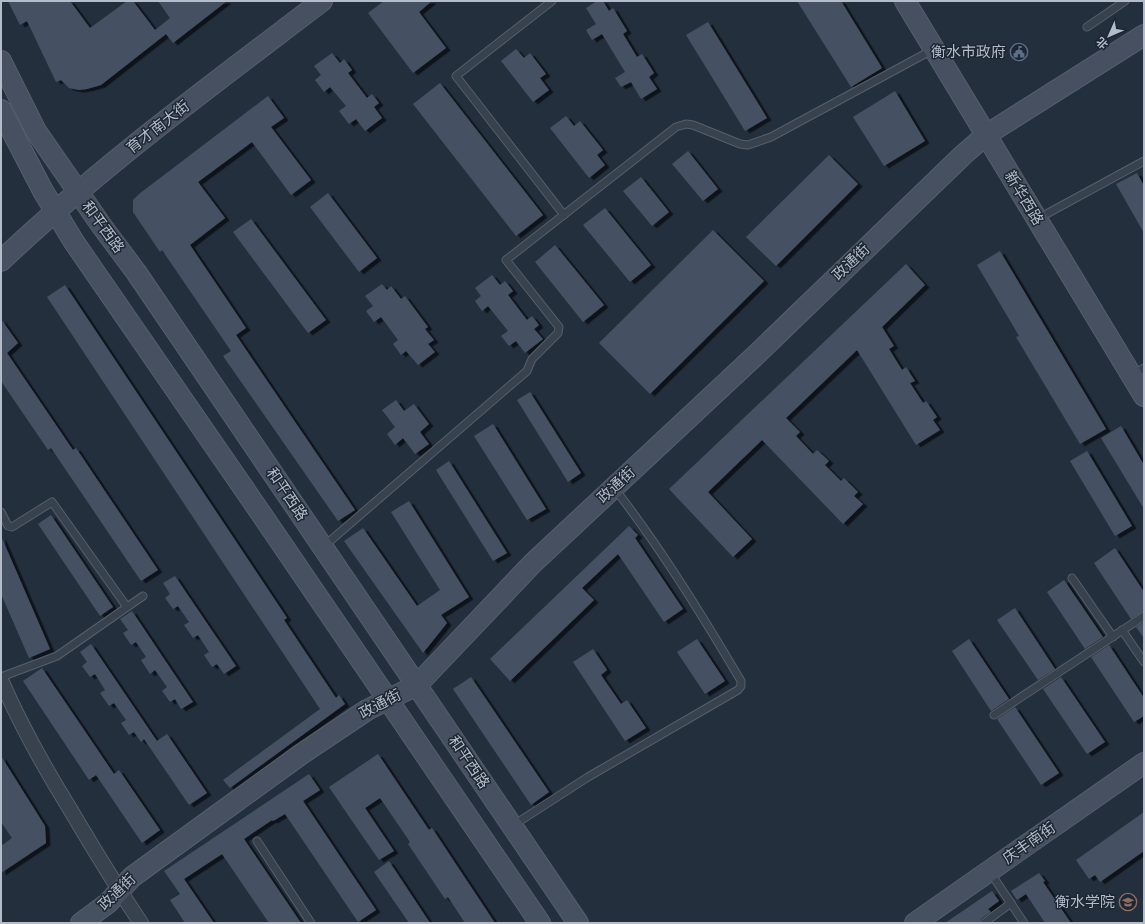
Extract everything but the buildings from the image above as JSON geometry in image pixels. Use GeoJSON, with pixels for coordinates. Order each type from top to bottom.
{"type":"FeatureCollection","features":[{"type":"Feature","properties":{"kind":"main road","name":"育才南大街"},"geometry":{"type":"LineString","coordinates":[[1,261],[52,206],[74,186],[93,162],[301,1]]}},
{"type":"Feature","properties":{"kind":"main road","name":"育才南大街"},"geometry":{"type":"LineString","coordinates":[[74,186],[100,172],[322,1]]}},
{"type":"Feature","properties":{"kind":"main road","name":"新华西路"},"geometry":{"type":"LineString","coordinates":[[905,1],[1037,219],[1138,372],[1144,396]]}},
{"type":"Feature","properties":{"kind":"main road","name":"政通街"},"geometry":{"type":"LineString","coordinates":[[81,923],[101,910],[132,877],[300,754],[366,710],[417,685],[533,563],[758,353],[943,172],[986,135],[1144,35]]}},
{"type":"Feature","properties":{"kind":"main road","name":"和平西路"},"geometry":{"type":"LineString","coordinates":[[1,61],[36,131],[136,272],[578,923]]}},
{"type":"Feature","properties":{"kind":"main road","name":"和平西路"},"geometry":{"type":"LineString","coordinates":[[1,110],[19,147],[74,242],[540,923]]}},
{"type":"Feature","properties":{"kind":"main road","name":"育才南大街"},"geometry":{"type":"LineString","coordinates":[[1,244],[52,206]]}},
{"type":"Feature","properties":{"kind":"main road","name":"庆丰南街"},"geometry":{"type":"LineString","coordinates":[[915,923],[1144,763]]}},
{"type":"Feature","properties":{"kind":"street"},"geometry":{"type":"LineString","coordinates":[[1,680],[34,750],[141,923]]}},
{"type":"Feature","properties":{"kind":"lane"},"geometry":{"type":"LineString","coordinates":[[552,1],[456,76],[564,215]]}},
{"type":"Feature","properties":{"kind":"lane"},"geometry":{"type":"LineString","coordinates":[[1087,27],[1125,1]]}},
{"type":"Feature","properties":{"kind":"lane"},"geometry":{"type":"LineString","coordinates":[[323,547],[527,371],[532,359],[558,333],[559,327],[506,260],[676,127],[686,124],[693,125],[740,144],[748,145],[771,137],[934,49]]}},
{"type":"Feature","properties":{"kind":"lane"},"geometry":{"type":"LineString","coordinates":[[1037,219],[1144,161]]}},
{"type":"Feature","properties":{"kind":"lane"},"geometry":{"type":"LineString","coordinates":[[512,826],[588,777],[738,690],[741,686],[741,681],[690,596],[640,521],[614,487]]}},
{"type":"Feature","properties":{"kind":"lane"},"geometry":{"type":"LineString","coordinates":[[1,512],[8,526],[12,527],[52,502],[127,607]]}},
{"type":"Feature","properties":{"kind":"lane"},"geometry":{"type":"LineString","coordinates":[[1072,578],[1113,637]]}},
{"type":"Feature","properties":{"kind":"lane"},"geometry":{"type":"LineString","coordinates":[[1,677],[57,656],[143,596]]}},
{"type":"Feature","properties":{"kind":"lane"},"geometry":{"type":"LineString","coordinates":[[994,715],[1144,616]]}},
{"type":"Feature","properties":{"kind":"lane"},"geometry":{"type":"LineString","coordinates":[[1122,630],[1144,662]]}},
{"type":"Feature","properties":{"kind":"lane"},"geometry":{"type":"LineString","coordinates":[[257,841],[311,923]]}},
{"type":"Feature","properties":{"kind":"lane"},"geometry":{"type":"LineString","coordinates":[[989,871],[1024,923]]}},
{"type":"Feature","properties":{"kind":"lane"},"geometry":{"type":"LineString","coordinates":[[984,923],[1011,903]]}},
{"type":"Feature","properties":{"kind":"place","name":"衡水市政府"},"geometry":{"type":"Point","coordinates":[1019,52]}},
{"type":"Feature","properties":{"kind":"place","name":"衡水学院"},"geometry":{"type":"Point","coordinates":[1128,902]}}]}
